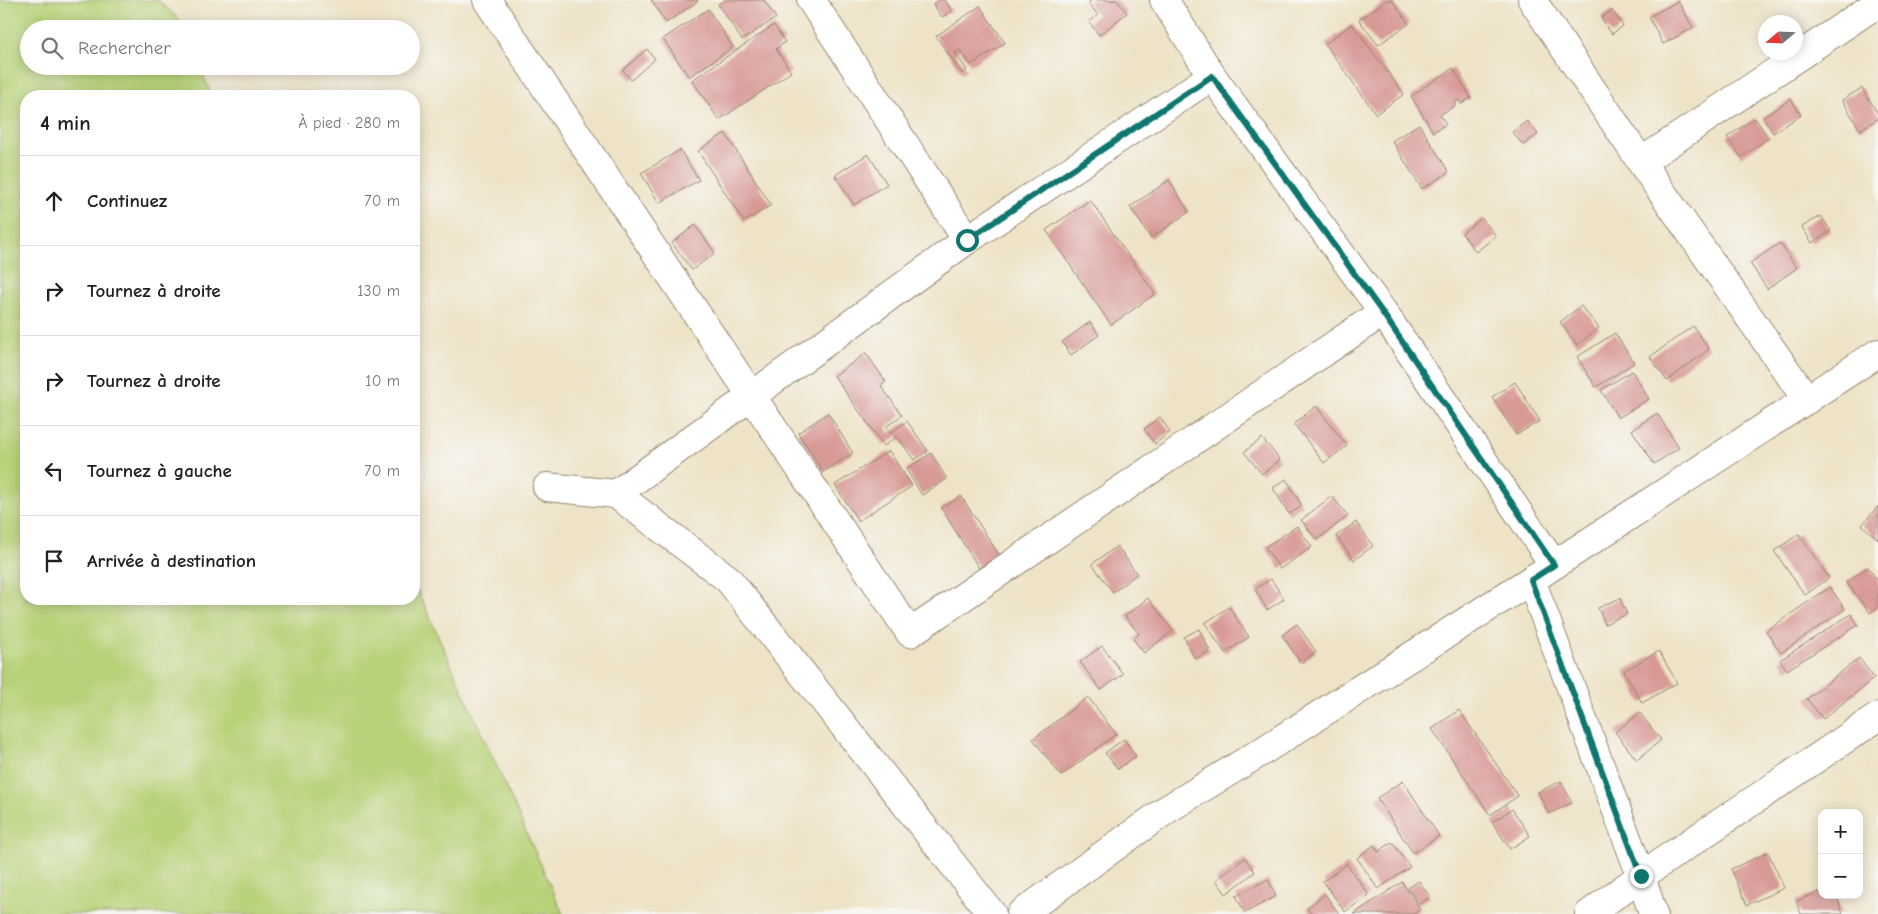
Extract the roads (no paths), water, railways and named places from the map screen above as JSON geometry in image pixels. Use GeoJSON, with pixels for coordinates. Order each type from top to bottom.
{"type":"FeatureCollection","features":[{"type":"Feature","properties":{"kind":"street"},"geometry":{"type":"LineString","coordinates":[[487,0],[910,633],[1382,312]]}},
{"type":"Feature","properties":{"kind":"street"},"geometry":{"type":"LineString","coordinates":[[811,0],[967,240]]}},
{"type":"Feature","properties":{"kind":"street"},"geometry":{"type":"LineString","coordinates":[[1164,0],[1212,76],[1382,312],[1554,565]]}},
{"type":"Feature","properties":{"kind":"street"},"geometry":{"type":"LineString","coordinates":[[1532,0],[1641,162],[1807,400]]}},
{"type":"Feature","properties":{"kind":"street"},"geometry":{"type":"LineString","coordinates":[[1641,162],[1863,6]]}},
{"type":"Feature","properties":{"kind":"street"},"geometry":{"type":"LineString","coordinates":[[616,494],[967,240],[1212,76]]}},
{"type":"Feature","properties":{"kind":"street"},"geometry":{"type":"LineString","coordinates":[[1021,914],[1166,810],[1261,752],[1531,580],[1878,352]]}},
{"type":"Feature","properties":{"kind":"street"},"geometry":{"type":"LineString","coordinates":[[547,487],[616,494],[728,579],[992,914]]}},
{"type":"Feature","properties":{"kind":"street"},"geometry":{"type":"LineString","coordinates":[[1531,580],[1654,914]]}},
{"type":"Feature","properties":{"kind":"street"},"geometry":{"type":"LineString","coordinates":[[1589,914],[1641,876],[1878,718]]}}]}
